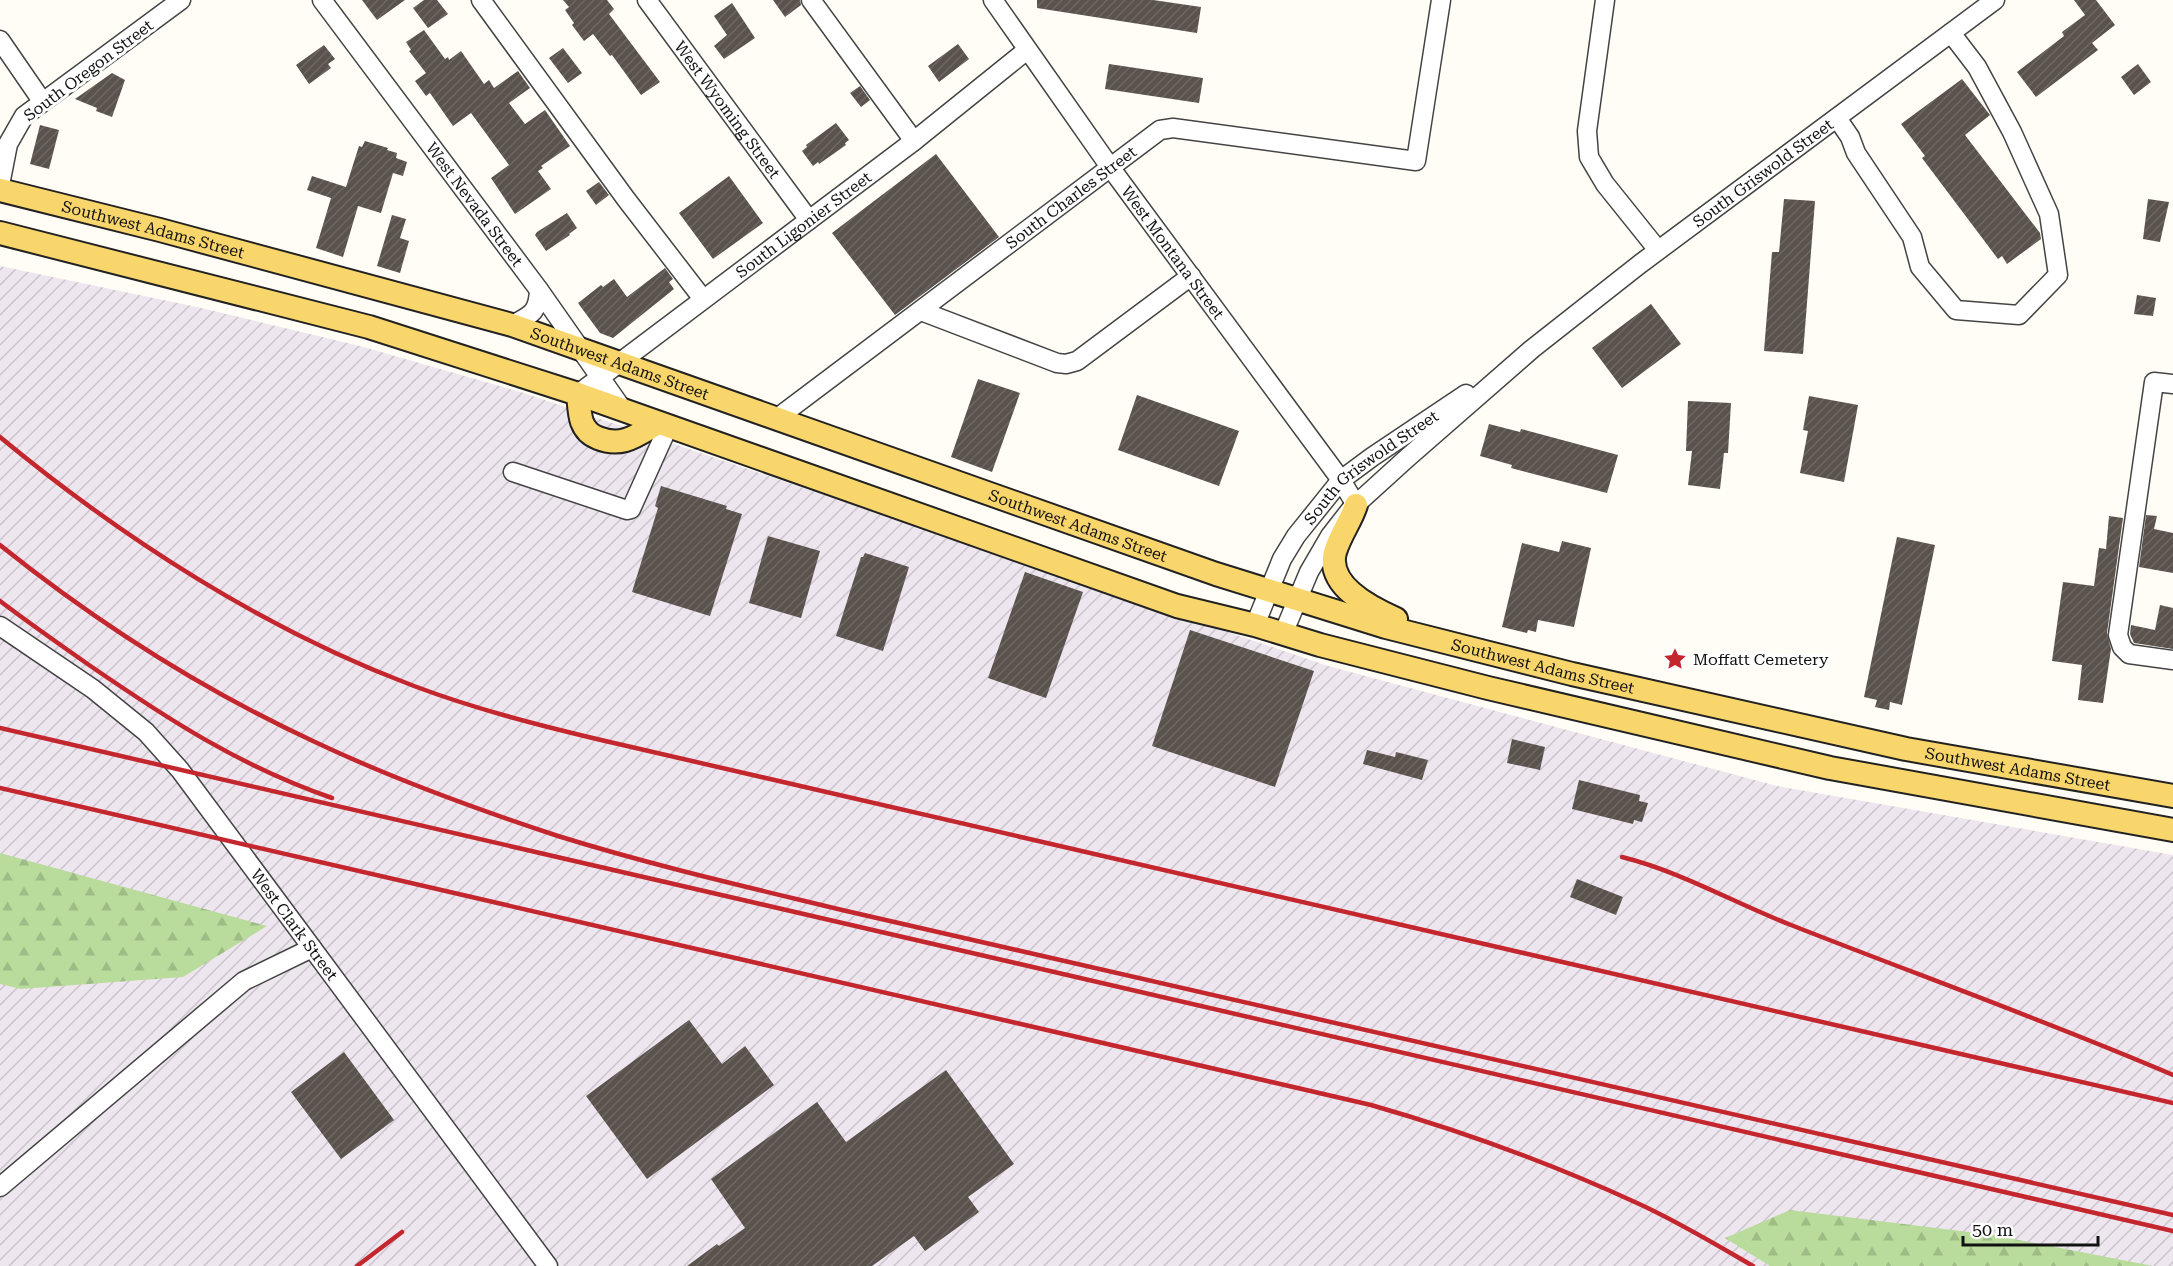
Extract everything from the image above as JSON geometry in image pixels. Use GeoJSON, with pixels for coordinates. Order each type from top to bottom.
{"type":"FeatureCollection","features":[{"type":"Feature","properties":{"kind":"main road","name":"Southwest Adams Street"},"geometry":{"type":"LineString","coordinates":[[0,190],[171,233],[512,325],[583,352],[609,370],[776,419],[1269,591],[1475,651],[1917,752],[2173,796]]}},
{"type":"Feature","properties":{"kind":"main road","name":"Southwest Adams Street"},"geometry":{"type":"LineString","coordinates":[[0,233],[369,327],[578,394],[1177,606],[1488,688],[1819,765],[1912,784],[2173,830]]}},
{"type":"Feature","properties":{"kind":"main road"},"geometry":{"type":"LineString","coordinates":[[578,394],[581,420],[585,429],[593,436],[610,443],[629,440],[663,425]]}},
{"type":"Feature","properties":{"kind":"main road"},"geometry":{"type":"LineString","coordinates":[[1356,505],[1334,554],[1336,571],[1344,585],[1357,597],[1385,614],[1475,651]]}},
{"type":"Feature","properties":{"kind":"street","name":"South Oregon Street"},"geometry":{"type":"LineString","coordinates":[[0,185],[8,144],[24,116],[181,0]]}},
{"type":"Feature","properties":{"kind":"street","name":"West Nevada Street"},"geometry":{"type":"LineString","coordinates":[[322,0],[583,352]]}},
{"type":"Feature","properties":{"kind":"street"},"geometry":{"type":"LineString","coordinates":[[481,0],[626,199],[703,299]]}},
{"type":"Feature","properties":{"kind":"street","name":"West Wyoming Street"},"geometry":{"type":"LineString","coordinates":[[647,0],[809,220]]}},
{"type":"Feature","properties":{"kind":"street"},"geometry":{"type":"LineString","coordinates":[[811,0],[914,141]]}},
{"type":"Feature","properties":{"kind":"street","name":"South Charles Street"},"geometry":{"type":"LineString","coordinates":[[776,419],[1160,130],[1173,128],[1416,161],[1440,0]]}},
{"type":"Feature","properties":{"kind":"street"},"geometry":{"type":"LineString","coordinates":[[1605,0],[1587,131],[1589,157],[1605,184],[1658,250]]}},
{"type":"Feature","properties":{"kind":"street","name":"South Griswold Street"},"geometry":{"type":"LineString","coordinates":[[1283,634],[1321,549],[1356,505],[1406,459],[1532,349],[1658,250],[1991,1]]}},
{"type":"Feature","properties":{"kind":"street","name":"West Montana Street"},"geometry":{"type":"LineString","coordinates":[[1001,3],[1027,50],[1110,167],[1341,480],[1356,505]]}},
{"type":"Feature","properties":{"kind":"street"},"geometry":{"type":"LineString","coordinates":[[1836,118],[1851,137],[1856,153],[1912,237],[1920,267],[1956,310],[2019,315],[2058,275],[2049,214],[2012,132],[1977,67],[1951,33]]}},
{"type":"Feature","properties":{"kind":"street"},"geometry":{"type":"LineString","coordinates":[[0,40],[42,101]]}},
{"type":"Feature","properties":{"kind":"street","name":"South Ligonier Street"},"geometry":{"type":"LineString","coordinates":[[578,394],[914,141],[1027,50]]}},
{"type":"Feature","properties":{"kind":"street"},"geometry":{"type":"LineString","coordinates":[[921,311],[1057,363],[1066,364],[1077,361],[1191,276]]}},
{"type":"Feature","properties":{"kind":"street"},"geometry":{"type":"LineString","coordinates":[[512,325],[531,315],[536,309],[539,290]]}},
{"type":"Feature","properties":{"kind":"street","name":"South Griswold Street"},"geometry":{"type":"LineString","coordinates":[[1255,625],[1282,560],[1296,536],[1341,480],[1532,349]]}},
{"type":"Feature","properties":{"kind":"street"},"geometry":{"type":"LineString","coordinates":[[609,370],[623,410]]}},
{"type":"Feature","properties":{"kind":"street"},"geometry":{"type":"LineString","coordinates":[[2173,384],[2154,382],[2118,635],[2122,647],[2129,654],[2173,660]]}},
{"type":"Feature","properties":{"kind":"street"},"geometry":{"type":"LineString","coordinates":[[513,472],[627,510],[631,509],[663,425]]}},
{"type":"Feature","properties":{"kind":"street","name":"West Clark Street"},"geometry":{"type":"LineString","coordinates":[[0,626],[93,689],[146,732],[180,770],[548,1266]]}},
{"type":"Feature","properties":{"kind":"street"},"geometry":{"type":"LineString","coordinates":[[0,1187],[244,981],[312,948]]}},
{"type":"Feature","properties":{"kind":"shaded area"},"geometry":{"type":"Polygon","coordinates":[[[0,266],[197,307],[360,346],[524,393],[1328,666],[1777,786],[2173,855],[2173,1266],[0,1266],[0,266]]]}},
{"type":"Feature","properties":{"kind":"green space"},"geometry":{"type":"Polygon","coordinates":[[[0,853],[267,926],[183,977],[21,989],[0,984],[0,853]]]}},
{"type":"Feature","properties":{"kind":"green space"},"geometry":{"type":"Polygon","coordinates":[[[1790,1210],[1993,1235],[2153,1266],[1770,1266],[1725,1238],[1790,1210]]]}},
{"type":"Feature","properties":{"kind":"building"},"geometry":{"type":"Polygon","coordinates":[[[362,0],[405,0],[377,20],[362,0]]]}},
{"type":"Feature","properties":{"kind":"building"},"geometry":{"type":"Polygon","coordinates":[[[424,0],[437,0],[448,14],[428,28],[413,8],[424,0]]]}},
{"type":"Feature","properties":{"kind":"building"},"geometry":{"type":"Polygon","coordinates":[[[563,0],[607,0],[614,9],[609,14],[660,82],[641,95],[612,55],[610,56],[593,34],[584,41],[572,25],[574,23],[565,10],[569,7],[563,0]]]}},
{"type":"Feature","properties":{"kind":"building"},"geometry":{"type":"Polygon","coordinates":[[[773,0],[800,0],[801,5],[785,17],[773,0]]]}},
{"type":"Feature","properties":{"kind":"building"},"geometry":{"type":"Polygon","coordinates":[[[1037,0],[1153,0],[1201,7],[1197,33],[1037,8],[1037,0]]]}},
{"type":"Feature","properties":{"kind":"building"},"geometry":{"type":"Polygon","coordinates":[[[2074,0],[2096,0],[2115,25],[2092,43],[2098,50],[2036,97],[2017,72],[2064,36],[2062,32],[2085,15],[2074,0]]]}},
{"type":"Feature","properties":{"kind":"building"},"geometry":{"type":"Polygon","coordinates":[[[732,3],[755,38],[724,59],[714,46],[727,35],[714,16],[732,3]]]}},
{"type":"Feature","properties":{"kind":"building"},"geometry":{"type":"Polygon","coordinates":[[[424,30],[445,59],[448,57],[449,60],[461,51],[484,84],[489,80],[494,88],[518,71],[530,88],[509,103],[525,124],[545,110],[570,146],[541,166],[543,168],[538,171],[551,189],[515,214],[491,178],[509,165],[471,113],[453,126],[430,93],[426,96],[415,81],[426,73],[409,51],[411,50],[406,42],[424,30]]]}},
{"type":"Feature","properties":{"kind":"building"},"geometry":{"type":"Polygon","coordinates":[[[958,44],[969,59],[939,82],[928,66],[958,44]]]}},
{"type":"Feature","properties":{"kind":"building"},"geometry":{"type":"Polygon","coordinates":[[[324,45],[335,59],[328,64],[331,68],[309,84],[296,65],[324,45]]]}},
{"type":"Feature","properties":{"kind":"building"},"geometry":{"type":"Polygon","coordinates":[[[563,48],[582,73],[568,83],[549,58],[563,48]]]}},
{"type":"Feature","properties":{"kind":"building"},"geometry":{"type":"Polygon","coordinates":[[[1109,64],[1203,78],[1199,103],[1105,89],[1109,64]]]}},
{"type":"Feature","properties":{"kind":"building"},"geometry":{"type":"Polygon","coordinates":[[[2138,64],[2151,82],[2134,95],[2121,77],[2138,64]]]}},
{"type":"Feature","properties":{"kind":"building"},"geometry":{"type":"Polygon","coordinates":[[[112,73],[125,80],[112,117],[75,99],[112,73]]]}},
{"type":"Feature","properties":{"kind":"building"},"geometry":{"type":"Polygon","coordinates":[[[1962,79],[1990,115],[1965,135],[2040,233],[2041,239],[2007,264],[2002,256],[1998,259],[1922,158],[1925,156],[1901,124],[1962,79]]]}},
{"type":"Feature","properties":{"kind":"building"},"geometry":{"type":"Polygon","coordinates":[[[860,86],[870,100],[861,107],[850,93],[860,86]]]}},
{"type":"Feature","properties":{"kind":"building"},"geometry":{"type":"Polygon","coordinates":[[[836,123],[849,140],[845,143],[846,145],[813,166],[802,151],[807,147],[806,145],[836,123]]]}},
{"type":"Feature","properties":{"kind":"building"},"geometry":{"type":"Polygon","coordinates":[[[40,125],[59,130],[49,169],[30,164],[40,125]]]}},
{"type":"Feature","properties":{"kind":"building"},"geometry":{"type":"Polygon","coordinates":[[[365,141],[388,148],[387,150],[397,153],[396,158],[407,162],[403,176],[393,173],[381,213],[358,206],[343,257],[316,248],[331,198],[307,190],[312,176],[346,187],[359,146],[362,147],[365,141]]]}},
{"type":"Feature","properties":{"kind":"building"},"geometry":{"type":"Polygon","coordinates":[[[936,154],[999,237],[895,315],[832,233],[936,154]]]}},
{"type":"Feature","properties":{"kind":"building"},"geometry":{"type":"Polygon","coordinates":[[[729,176],[763,223],[713,259],[679,213],[729,176]]]}},
{"type":"Feature","properties":{"kind":"building"},"geometry":{"type":"Polygon","coordinates":[[[599,182],[609,195],[596,205],[586,191],[599,182]]]}},
{"type":"Feature","properties":{"kind":"building"},"geometry":{"type":"Polygon","coordinates":[[[1784,199],[1815,201],[1803,354],[1764,351],[1772,252],[1779,252],[1784,199]]]}},
{"type":"Feature","properties":{"kind":"building"},"geometry":{"type":"Polygon","coordinates":[[[2148,199],[2169,202],[2160,242],[2143,239],[2148,199]]]}},
{"type":"Feature","properties":{"kind":"building"},"geometry":{"type":"Polygon","coordinates":[[[567,213],[577,228],[546,251],[535,235],[567,213]]]}},
{"type":"Feature","properties":{"kind":"building"},"geometry":{"type":"Polygon","coordinates":[[[392,215],[406,219],[400,238],[409,241],[400,273],[377,266],[392,215]]]}},
{"type":"Feature","properties":{"kind":"building"},"geometry":{"type":"Polygon","coordinates":[[[665,268],[673,279],[669,282],[674,289],[613,338],[600,333],[578,303],[601,285],[603,287],[614,279],[627,297],[665,268]]]}},
{"type":"Feature","properties":{"kind":"building"},"geometry":{"type":"Polygon","coordinates":[[[2137,295],[2156,298],[2153,316],[2134,314],[2137,295]]]}},
{"type":"Feature","properties":{"kind":"building"},"geometry":{"type":"Polygon","coordinates":[[[1651,304],[1681,344],[1622,388],[1592,348],[1651,304]]]}},
{"type":"Feature","properties":{"kind":"building"},"geometry":{"type":"Polygon","coordinates":[[[978,379],[1020,393],[992,472],[951,457],[978,379]]]}},
{"type":"Feature","properties":{"kind":"building"},"geometry":{"type":"Polygon","coordinates":[[[1137,395],[1239,431],[1219,486],[1118,450],[1137,395]]]}},
{"type":"Feature","properties":{"kind":"building"},"geometry":{"type":"Polygon","coordinates":[[[1809,396],[1858,405],[1844,482],[1800,473],[1808,431],[1803,430],[1809,396]]]}},
{"type":"Feature","properties":{"kind":"building"},"geometry":{"type":"Polygon","coordinates":[[[1688,401],[1731,403],[1728,453],[1724,453],[1720,489],[1688,485],[1692,451],[1686,451],[1688,401]]]}},
{"type":"Feature","properties":{"kind":"building"},"geometry":{"type":"Polygon","coordinates":[[[1489,424],[1520,432],[1521,429],[1618,455],[1607,493],[1511,468],[1512,465],[1480,456],[1489,424]]]}},
{"type":"Feature","properties":{"kind":"building"},"geometry":{"type":"Polygon","coordinates":[[[661,486],[727,506],[726,509],[742,514],[710,616],[632,592],[658,508],[655,506],[661,486]]]}},
{"type":"Feature","properties":{"kind":"building"},"geometry":{"type":"Polygon","coordinates":[[[2146,515],[2157,516],[2154,529],[2173,533],[2173,573],[2139,567],[2146,515]]]}},
{"type":"Feature","properties":{"kind":"building"},"geometry":{"type":"Polygon","coordinates":[[[2109,516],[2123,518],[2107,633],[2111,649],[2103,703],[2078,700],[2082,665],[2052,661],[2063,582],[2094,586],[2099,548],[2106,549],[2109,516]]]}},
{"type":"Feature","properties":{"kind":"building"},"geometry":{"type":"Polygon","coordinates":[[[768,536],[820,551],[801,618],[749,603],[768,536]]]}},
{"type":"Feature","properties":{"kind":"building"},"geometry":{"type":"Polygon","coordinates":[[[1897,537],[1935,545],[1902,705],[1890,702],[1889,710],[1875,707],[1877,700],[1864,697],[1897,537]]]}},
{"type":"Feature","properties":{"kind":"building"},"geometry":{"type":"Polygon","coordinates":[[[1562,541],[1591,548],[1574,627],[1538,620],[1536,632],[1528,630],[1527,633],[1502,627],[1522,543],[1559,552],[1562,541]]]}},
{"type":"Feature","properties":{"kind":"building"},"geometry":{"type":"Polygon","coordinates":[[[865,553],[909,567],[883,651],[836,636],[861,557],[865,553]]]}},
{"type":"Feature","properties":{"kind":"building"},"geometry":{"type":"Polygon","coordinates":[[[1025,572],[1083,592],[1046,698],[988,678],[1025,572]]]}},
{"type":"Feature","properties":{"kind":"building"},"geometry":{"type":"Polygon","coordinates":[[[2160,605],[2173,608],[2173,649],[2134,643],[2130,634],[2131,625],[2155,630],[2160,605]]]}},
{"type":"Feature","properties":{"kind":"building"},"geometry":{"type":"Polygon","coordinates":[[[1190,630],[1314,671],[1275,787],[1152,746],[1190,630]]]}},
{"type":"Feature","properties":{"kind":"building"},"geometry":{"type":"Polygon","coordinates":[[[1512,739],[1545,747],[1540,770],[1507,763],[1512,739]]]}},
{"type":"Feature","properties":{"kind":"building"},"geometry":{"type":"Polygon","coordinates":[[[1367,750],[1395,757],[1396,752],[1428,760],[1422,780],[1363,764],[1367,750]]]}},
{"type":"Feature","properties":{"kind":"building"},"geometry":{"type":"Polygon","coordinates":[[[1579,780],[1640,795],[1639,801],[1648,803],[1642,822],[1634,820],[1633,824],[1572,809],[1579,780]]]}},
{"type":"Feature","properties":{"kind":"building"},"geometry":{"type":"Polygon","coordinates":[[[1577,879],[1623,897],[1616,915],[1570,897],[1577,879]]]}},
{"type":"Feature","properties":{"kind":"building"},"geometry":{"type":"Polygon","coordinates":[[[689,1020],[722,1064],[745,1046],[774,1085],[647,1179],[586,1096],[689,1020]]]}},
{"type":"Feature","properties":{"kind":"building"},"geometry":{"type":"Polygon","coordinates":[[[344,1052],[394,1120],[341,1159],[291,1092],[344,1052]]]}},
{"type":"Feature","properties":{"kind":"building"},"geometry":{"type":"Polygon","coordinates":[[[946,1070],[1014,1164],[968,1197],[979,1212],[925,1251],[914,1236],[872,1266],[687,1266],[717,1244],[719,1246],[745,1228],[711,1179],[817,1102],[846,1142],[946,1070]]]}},
{"type":"Feature","properties":{"kind":"railway"},"geometry":{"type":"LineString","coordinates":[[0,437],[95,511],[197,578],[250,609],[358,663],[414,686],[483,709],[601,740],[2173,1103]]}},
{"type":"Feature","properties":{"kind":"railway"},"geometry":{"type":"LineString","coordinates":[[0,545],[74,601],[152,653],[273,722],[344,756],[405,781],[593,847],[842,910],[2173,1215]]}},
{"type":"Feature","properties":{"kind":"railway"},"geometry":{"type":"LineString","coordinates":[[0,601],[89,665],[177,723],[266,771],[332,798]]}},
{"type":"Feature","properties":{"kind":"railway"},"geometry":{"type":"LineString","coordinates":[[0,728],[2173,1231]]}},
{"type":"Feature","properties":{"kind":"railway"},"geometry":{"type":"LineString","coordinates":[[0,788],[1371,1105],[1472,1137],[1572,1174],[1667,1217],[1753,1266]]}},
{"type":"Feature","properties":{"kind":"railway"},"geometry":{"type":"LineString","coordinates":[[1622,857],[1687,879],[1791,925],[2173,1075]]}},
{"type":"Feature","properties":{"kind":"railway"},"geometry":{"type":"LineString","coordinates":[[357,1266],[402,1232]]}},
{"type":"Feature","properties":{"kind":"place","name":"Moffatt Cemetery"},"geometry":{"type":"Point","coordinates":[1675,659]}}]}
